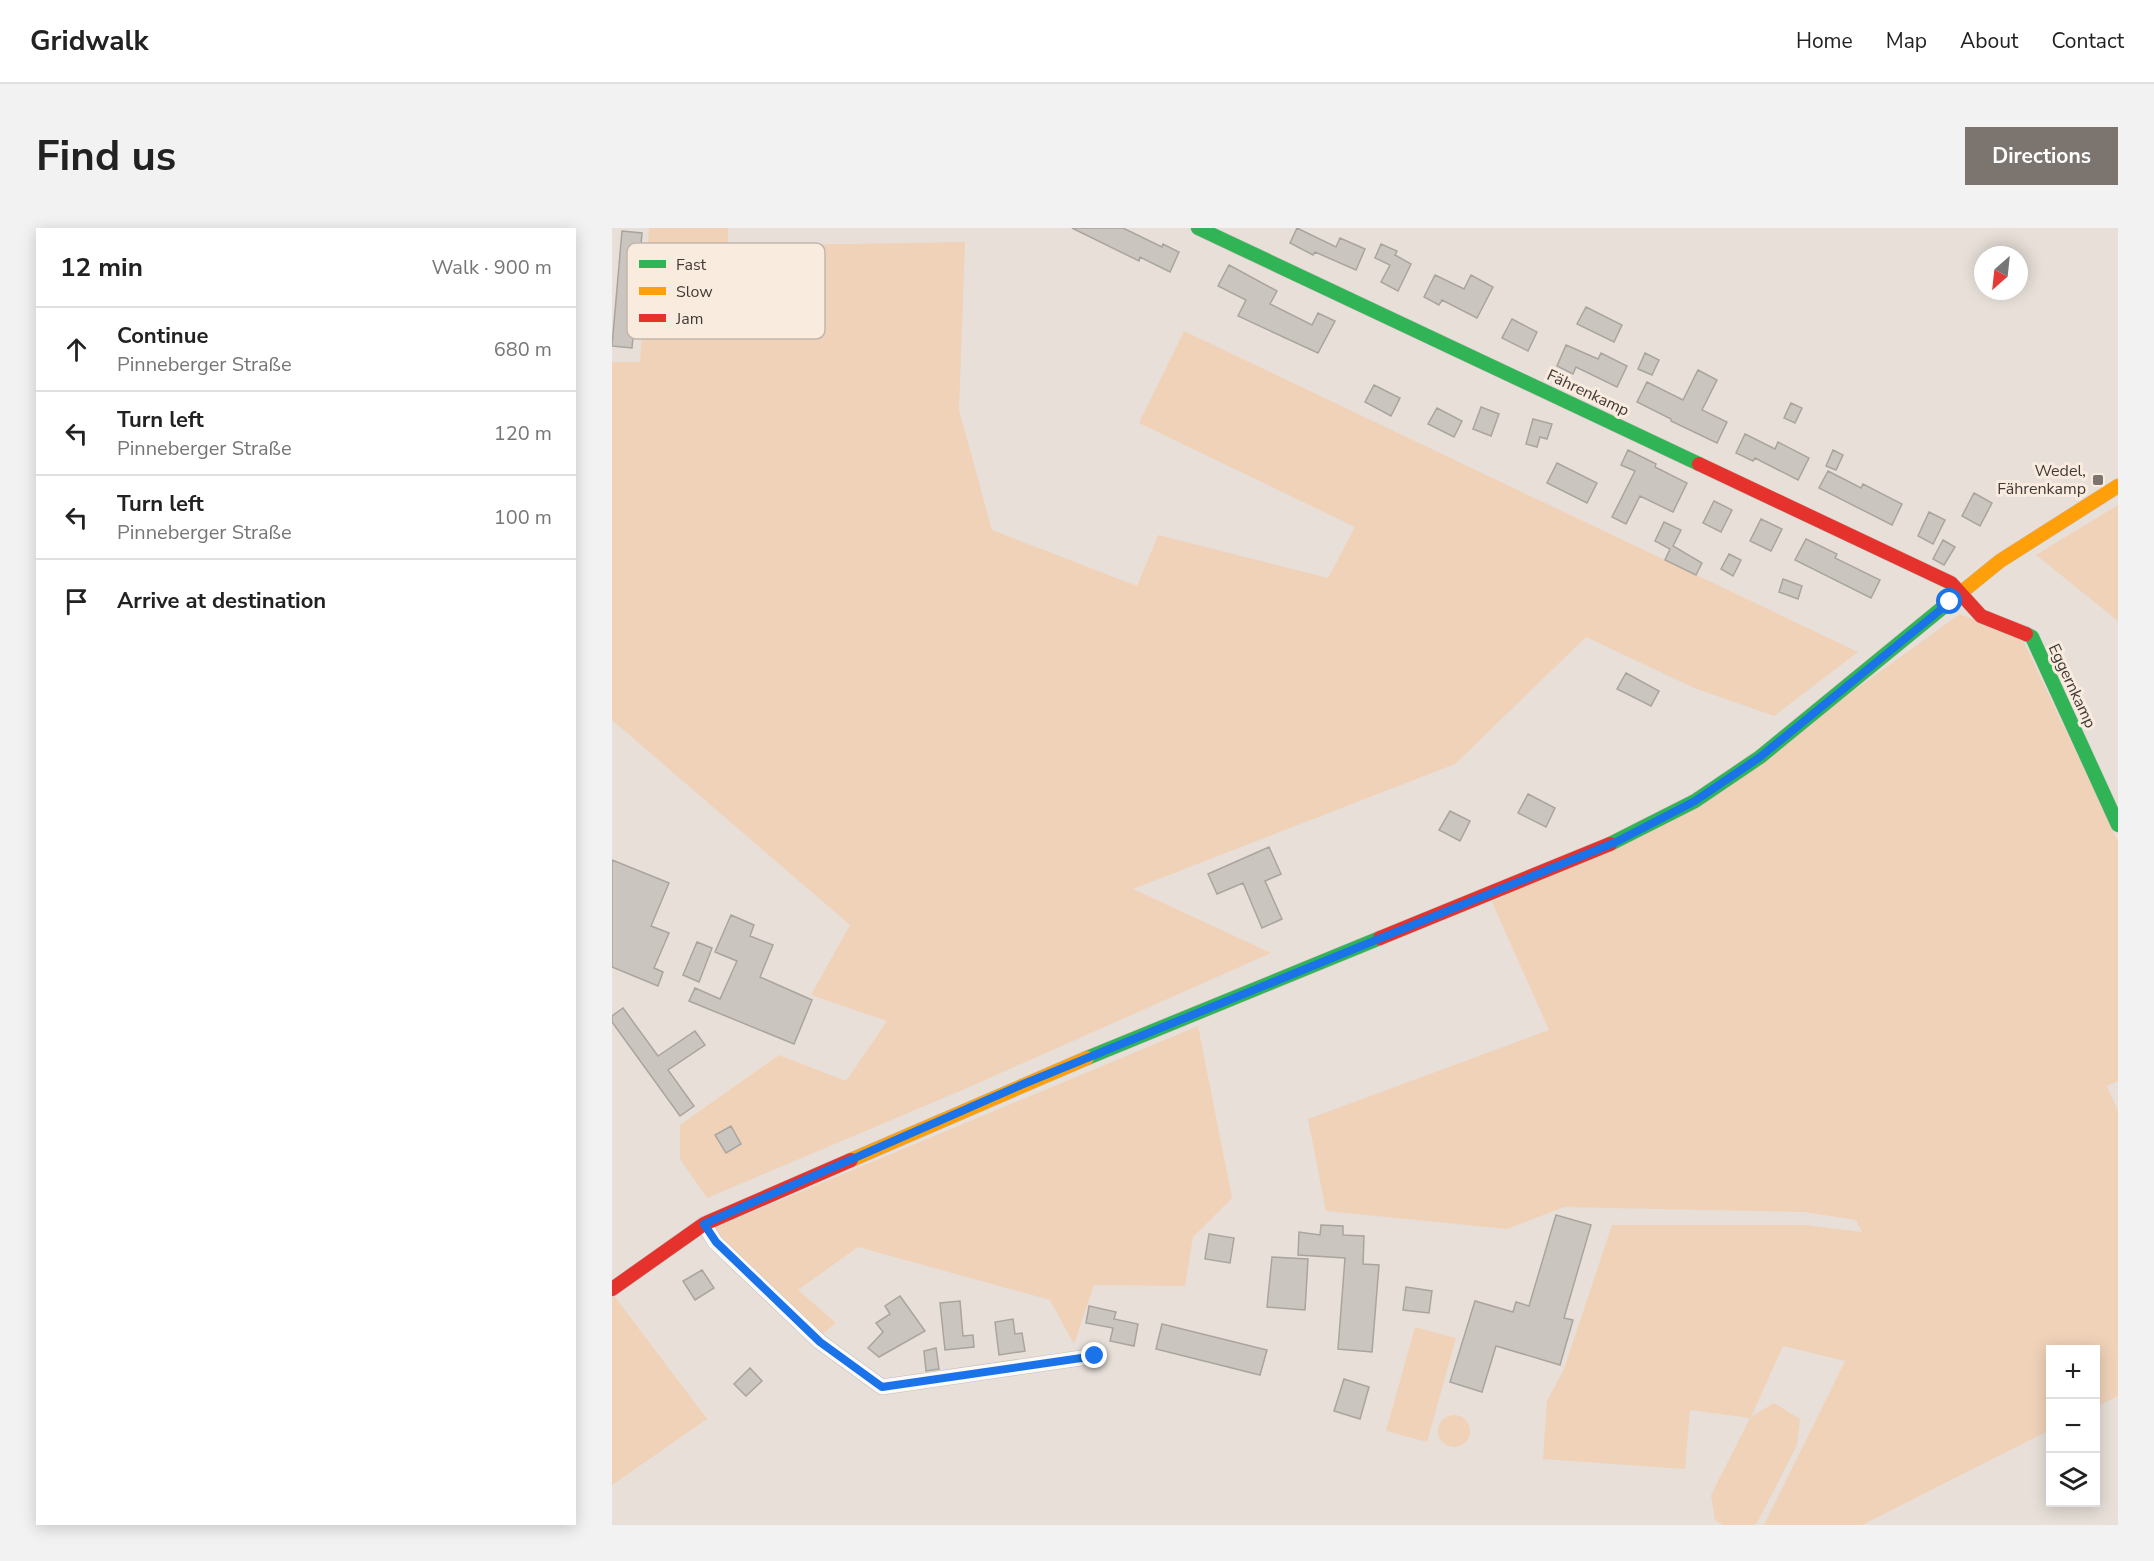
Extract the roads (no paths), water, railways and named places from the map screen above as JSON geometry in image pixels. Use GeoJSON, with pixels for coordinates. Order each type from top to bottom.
{"type":"FeatureCollection","features":[{"type":"Feature","properties":{"kind":"main road","name":"Fährenkamp"},"geometry":{"type":"LineString","coordinates":[[1198,228],[1951,583],[1960,594]]}},
{"type":"Feature","properties":{"kind":"main road"},"geometry":{"type":"LineString","coordinates":[[612,1289],[704,1224],[1021,1085],[1497,892],[1616,842],[1668,817],[1727,781],[1760,757],[2000,561],[2118,486]]}},
{"type":"Feature","properties":{"kind":"main road","name":"Eggernkamp"},"geometry":{"type":"LineString","coordinates":[[1960,594],[1981,616],[2032,637],[2118,825]]}},
{"type":"Feature","properties":{"kind":"street"},"geometry":{"type":"LineString","coordinates":[[704,1224],[716,1242],[820,1342],[882,1387],[1095,1356]]}},
{"type":"Feature","properties":{"kind":"place","name":"Wedel, Fährenkamp"},"geometry":{"type":"Point","coordinates":[2098,480]}}]}
